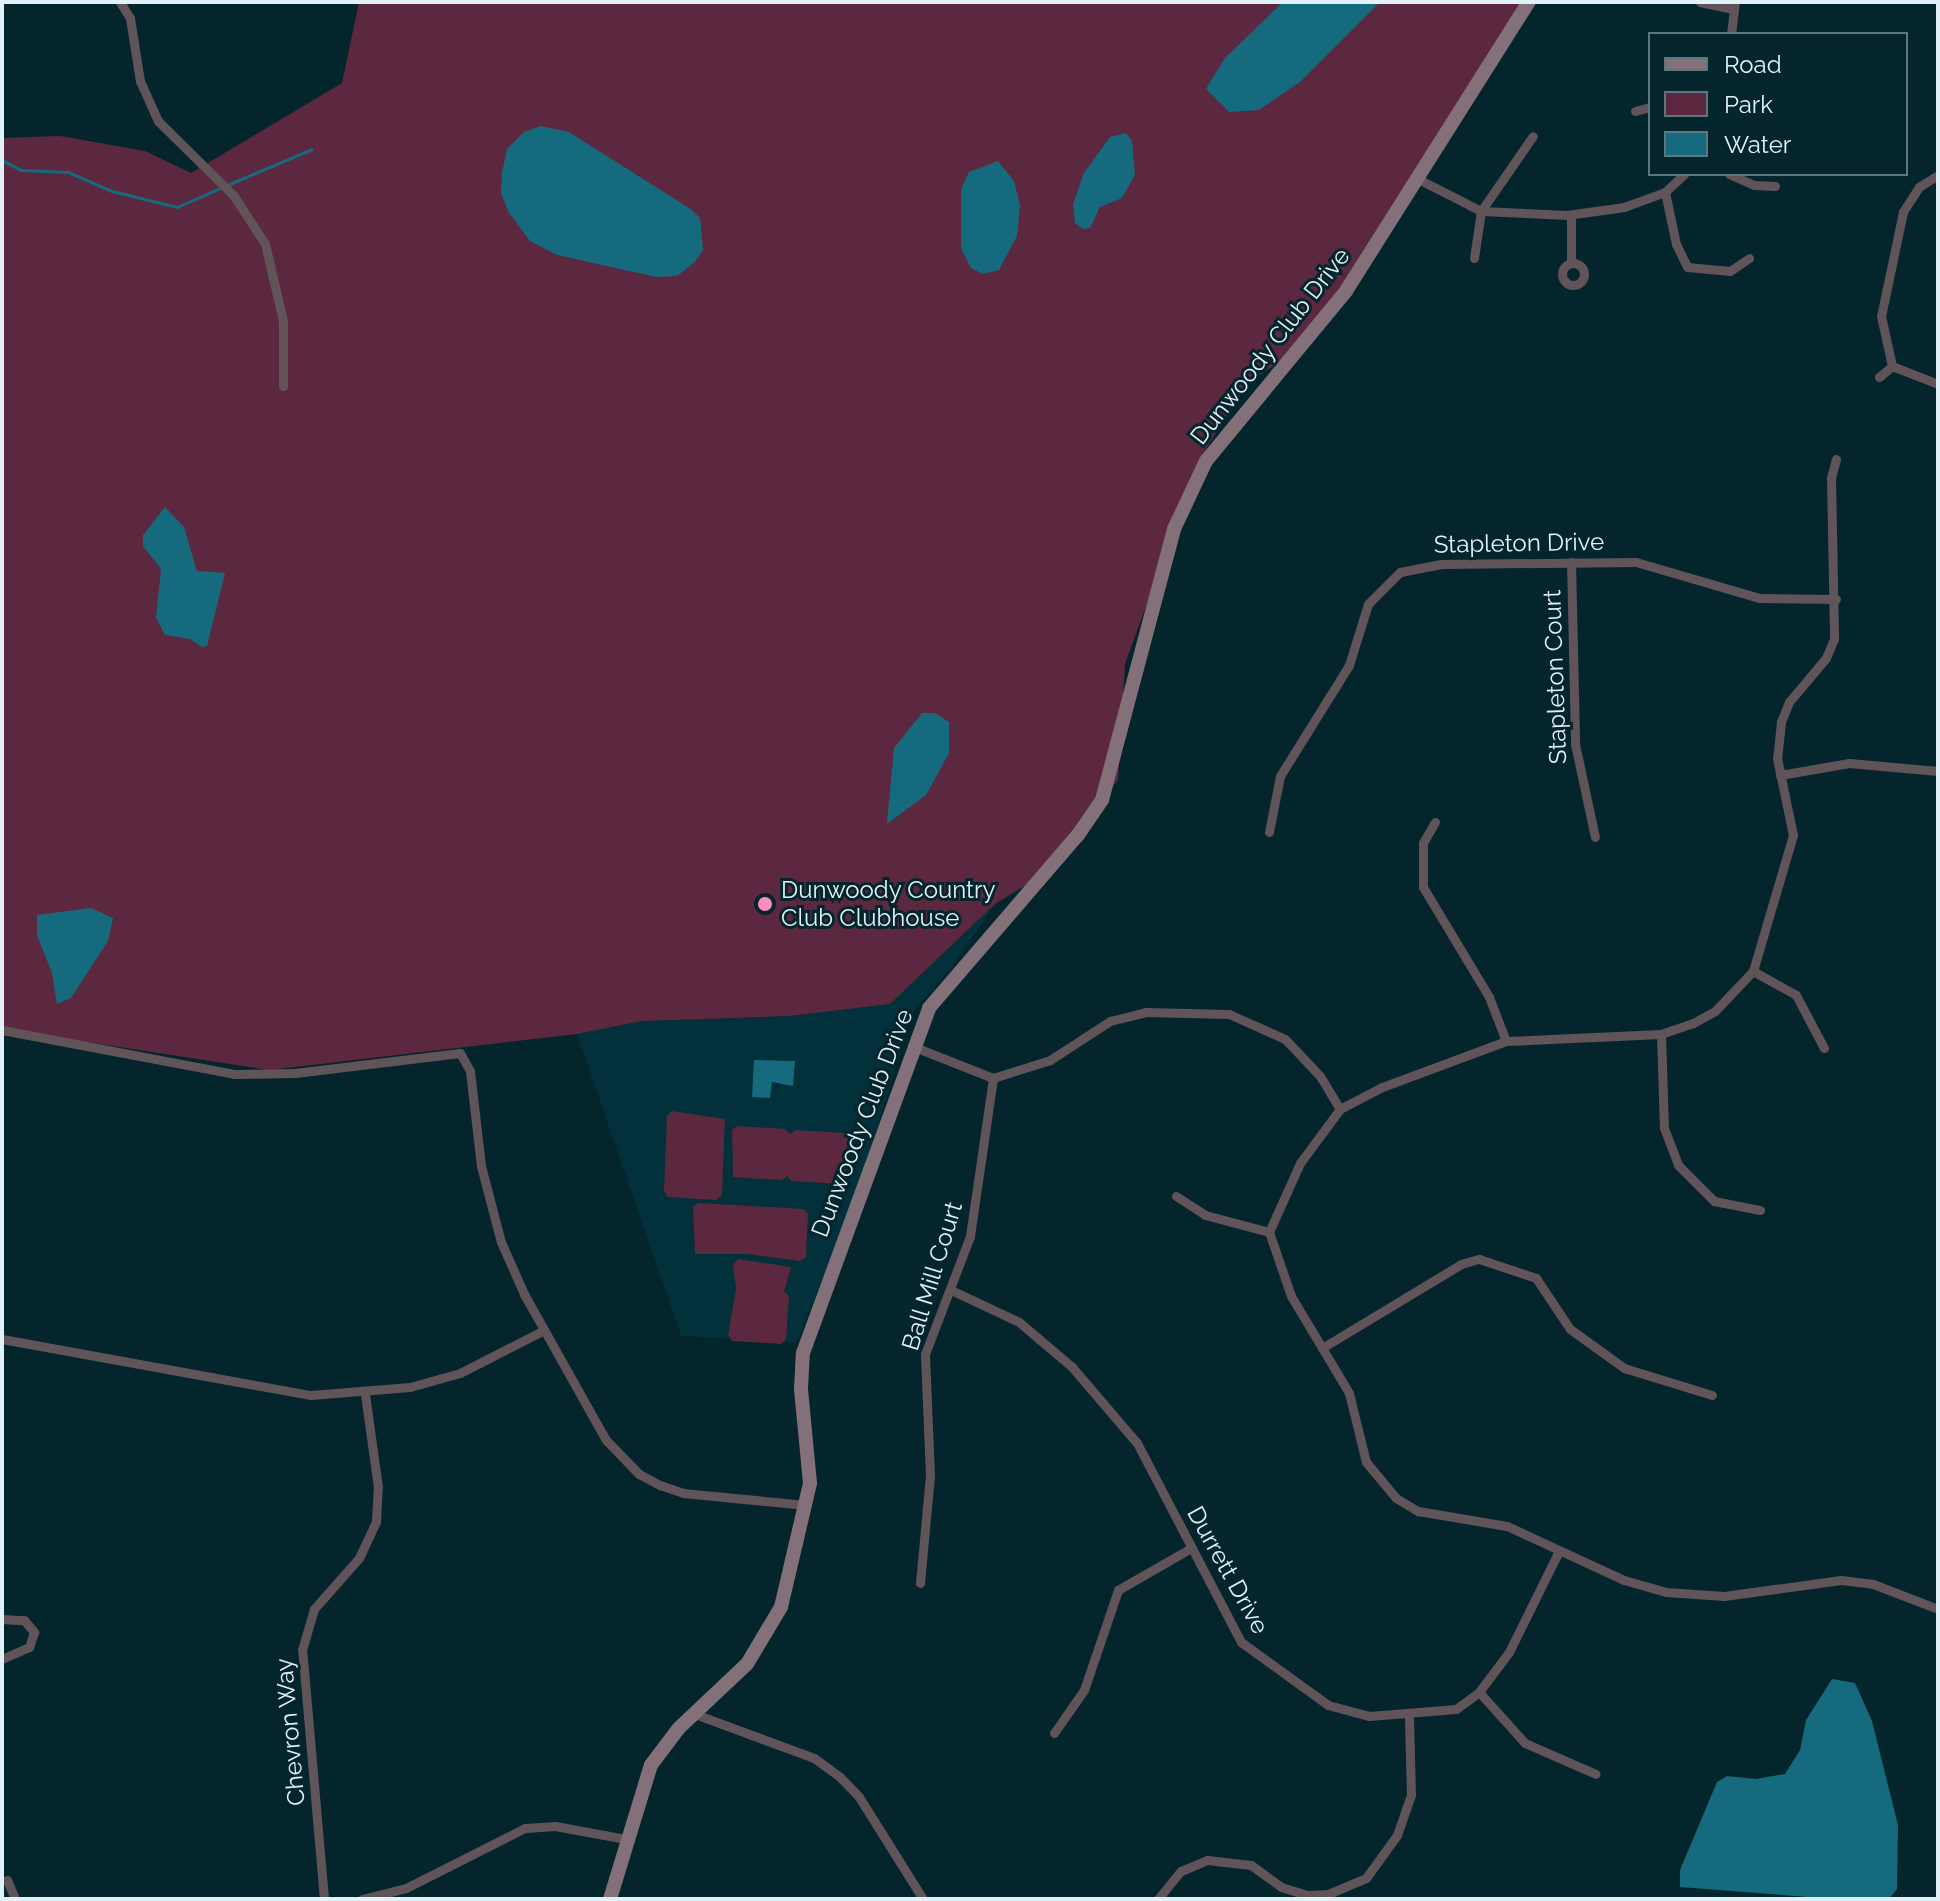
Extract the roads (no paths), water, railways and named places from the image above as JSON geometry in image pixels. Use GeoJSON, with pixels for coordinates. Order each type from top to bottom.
{"type":"FeatureCollection","features":[{"type":"Feature","properties":{"kind":"street"},"geometry":{"type":"LineString","coordinates":[[120,2],[135,37],[140,81],[158,121],[234,196],[265,244],[283,321],[283,386]]}},
{"type":"Feature","properties":{"kind":"street","name":"Dunwoody Club Drive"},"geometry":{"type":"LineString","coordinates":[[610,1899],[651,1765],[695,1714],[747,1664],[767,1635],[791,1581],[810,1473],[801,1389],[803,1353],[912,1046],[945,985],[1078,835],[1102,800],[1174,529],[1206,461],[1346,291],[1420,180],[1529,2]]}},
{"type":"Feature","properties":{"kind":"street"},"geometry":{"type":"LineString","coordinates":[[1700,2],[1734,6],[1731,32]]}},
{"type":"Feature","properties":{"kind":"street"},"geometry":{"type":"LineString","coordinates":[[1635,111],[1648,108]]}},
{"type":"Feature","properties":{"kind":"street"},"geometry":{"type":"LineString","coordinates":[[1474,258],[1481,211],[1533,136]]}},
{"type":"Feature","properties":{"kind":"street"},"geometry":{"type":"LineString","coordinates":[[1892,366],[1881,316],[1903,212],[1919,187],[1938,175]]}},
{"type":"Feature","properties":{"kind":"street"},"geometry":{"type":"LineString","coordinates":[[1420,180],[1481,211],[1571,215],[1624,207],[1665,192],[1682,176]]}},
{"type":"Feature","properties":{"kind":"street"},"geometry":{"type":"LineString","coordinates":[[1734,176],[1754,185],[1775,186]]}},
{"type":"Feature","properties":{"kind":"street"},"geometry":{"type":"LineString","coordinates":[[1665,192],[1676,244],[1687,267],[1730,271],[1749,258]]}},
{"type":"Feature","properties":{"kind":"street"},"geometry":{"type":"LineString","coordinates":[[1571,215],[1571,263]]}},
{"type":"Feature","properties":{"kind":"street"},"geometry":{"type":"LineString","coordinates":[[1879,377],[1892,366]]}},
{"type":"Feature","properties":{"kind":"street"},"geometry":{"type":"LineString","coordinates":[[1892,366],[1938,384]]}},
{"type":"Feature","properties":{"kind":"street"},"geometry":{"type":"LineString","coordinates":[[1836,459],[1831,478],[1836,599],[1832,648],[1789,702],[1781,722],[1780,775],[1793,835],[1753,971],[1715,1011],[1661,1034],[1506,1041],[1382,1087],[1340,1109],[1300,1163],[1269,1232],[1291,1296],[1349,1393],[1366,1462],[1396,1498],[1443,1517],[1507,1526],[1558,1553],[1624,1580],[1677,1593],[1724,1596],[1841,1580],[1873,1584],[1938,1609]]}},
{"type":"Feature","properties":{"kind":"street","name":"Stapleton Court"},"geometry":{"type":"LineString","coordinates":[[1571,562],[1575,744],[1595,837]]}},
{"type":"Feature","properties":{"kind":"street","name":"Stapleton Drive"},"geometry":{"type":"LineString","coordinates":[[1269,832],[1280,776],[1336,690],[1368,604],[1386,581],[1422,565],[1636,562],[1759,598],[1836,599]]}},
{"type":"Feature","properties":{"kind":"street"},"geometry":{"type":"LineString","coordinates":[[1780,775],[1849,763],[1938,771]]}},
{"type":"Feature","properties":{"kind":"street"},"geometry":{"type":"LineString","coordinates":[[1435,822],[1423,843],[1423,887],[1489,997],[1506,1041]]}},
{"type":"Feature","properties":{"kind":"street"},"geometry":{"type":"LineString","coordinates":[[1753,971],[1796,995],[1824,1048]]}},
{"type":"Feature","properties":{"kind":"street"},"geometry":{"type":"LineString","coordinates":[[912,1046],[993,1078],[1050,1060],[1110,1021],[1145,1012],[1207,1012],[1258,1024],[1285,1039],[1320,1076],[1340,1109]]}},
{"type":"Feature","properties":{"kind":"street"},"geometry":{"type":"LineString","coordinates":[[2,1030],[234,1074],[295,1073],[445,1052],[460,1053],[467,1062],[492,1213],[512,1270],[606,1440],[639,1474],[683,1493],[806,1505]]}},
{"type":"Feature","properties":{"kind":"street"},"geometry":{"type":"LineString","coordinates":[[1661,1034],[1664,1128],[1678,1165],[1714,1201],[1760,1210]]}},
{"type":"Feature","properties":{"kind":"street","name":"Ball Mill Court"},"geometry":{"type":"LineString","coordinates":[[920,1583],[929,1487],[925,1354],[951,1290],[973,1221],[993,1078]]}},
{"type":"Feature","properties":{"kind":"street"},"geometry":{"type":"LineString","coordinates":[[1176,1196],[1205,1215],[1269,1232]]}},
{"type":"Feature","properties":{"kind":"street"},"geometry":{"type":"LineString","coordinates":[[1322,1348],[1461,1264],[1479,1259],[1536,1278],[1570,1329],[1624,1368],[1712,1395]]}},
{"type":"Feature","properties":{"kind":"street","name":"Durrett Drive"},"geometry":{"type":"LineString","coordinates":[[951,1290],[1019,1322],[1072,1367],[1137,1443],[1241,1642],[1263,1663],[1352,1714],[1409,1717],[1456,1709],[1479,1692],[1532,1612],[1558,1553]]}},
{"type":"Feature","properties":{"kind":"street"},"geometry":{"type":"LineString","coordinates":[[2,1339],[266,1391],[365,1394],[460,1373],[544,1330]]}},
{"type":"Feature","properties":{"kind":"street","name":"Chevron Way"},"geometry":{"type":"LineString","coordinates":[[324,1899],[302,1650],[314,1609],[359,1558],[376,1522],[378,1487],[365,1394]]}},
{"type":"Feature","properties":{"kind":"street"},"geometry":{"type":"LineString","coordinates":[[1054,1733],[1084,1690],[1118,1590],[1191,1548]]}},
{"type":"Feature","properties":{"kind":"street"},"geometry":{"type":"LineString","coordinates":[[2,1619],[24,1620],[34,1632],[29,1647],[2,1659]]}},
{"type":"Feature","properties":{"kind":"street"},"geometry":{"type":"LineString","coordinates":[[1479,1692],[1525,1743],[1596,1774]]}},
{"type":"Feature","properties":{"kind":"street"},"geometry":{"type":"LineString","coordinates":[[695,1714],[814,1758],[840,1777],[859,1797],[923,1899]]}},
{"type":"Feature","properties":{"kind":"street"},"geometry":{"type":"LineString","coordinates":[[1158,1899],[1181,1871],[1207,1860],[1251,1865],[1281,1887],[1307,1895],[1328,1894],[1366,1878],[1397,1835],[1411,1795],[1409,1717]]}},
{"type":"Feature","properties":{"kind":"street"},"geometry":{"type":"LineString","coordinates":[[362,1899],[406,1888],[525,1828],[555,1826],[626,1839]]}},
{"type":"Feature","properties":{"kind":"street"},"geometry":{"type":"LineString","coordinates":[[7,1880],[15,1899]]}},
{"type":"Feature","properties":{"kind":"water"},"geometry":{"type":"Polygon","coordinates":[[[1283,2],[1380,2],[1301,81],[1259,110],[1229,112],[1206,89],[1225,58],[1283,2]]]}},
{"type":"Feature","properties":{"kind":"water"},"geometry":{"type":"Polygon","coordinates":[[[541,126],[569,132],[692,210],[700,218],[703,250],[694,263],[677,276],[656,277],[557,255],[530,241],[509,213],[501,193],[502,173],[507,149],[524,132],[541,126]]]}},
{"type":"Feature","properties":{"kind":"water"},"geometry":{"type":"Polygon","coordinates":[[[1126,133],[1132,141],[1135,175],[1122,198],[1100,207],[1090,228],[1083,229],[1075,223],[1073,204],[1084,173],[1110,137],[1126,133]]]}},
{"type":"Feature","properties":{"kind":"water"},"geometry":{"type":"Polygon","coordinates":[[[998,161],[1014,181],[1020,205],[1017,236],[999,270],[983,274],[971,268],[961,248],[961,189],[969,172],[998,161]]]}},
{"type":"Feature","properties":{"kind":"water"},"geometry":{"type":"Polygon","coordinates":[[[165,507],[184,527],[197,571],[225,573],[207,646],[202,647],[190,639],[165,635],[156,617],[161,569],[143,546],[143,535],[165,507]]]}},
{"type":"Feature","properties":{"kind":"water"},"geometry":{"type":"Polygon","coordinates":[[[922,713],[935,713],[949,722],[949,753],[926,795],[887,824],[894,748],[922,713]]]}},
{"type":"Feature","properties":{"kind":"water"},"geometry":{"type":"Polygon","coordinates":[[[91,908],[113,918],[108,941],[71,998],[57,1004],[52,973],[37,935],[37,915],[91,908]]]}},
{"type":"Feature","properties":{"kind":"water"},"geometry":{"type":"Polygon","coordinates":[[[754,1060],[795,1061],[793,1086],[772,1082],[770,1098],[752,1097],[754,1060]]]}},
{"type":"Feature","properties":{"kind":"water"},"geometry":{"type":"Polygon","coordinates":[[[1832,1679],[1855,1683],[1872,1721],[1898,1825],[1897,1889],[1889,1899],[1834,1899],[1680,1887],[1680,1870],[1717,1782],[1727,1776],[1756,1779],[1785,1774],[1800,1750],[1806,1720],[1832,1679]]]}},
{"type":"Feature","properties":{"kind":"waterway"},"geometry":{"type":"LineString","coordinates":[[227,185],[312,149]]}},
{"type":"Feature","properties":{"kind":"waterway"},"geometry":{"type":"LineString","coordinates":[[2,160],[21,170],[68,172],[112,191],[177,207],[220,188]]}},
{"type":"Feature","properties":{"kind":"place","name":"Dunwoody Country Club Clubhouse"},"geometry":{"type":"Point","coordinates":[765,904]}}]}
